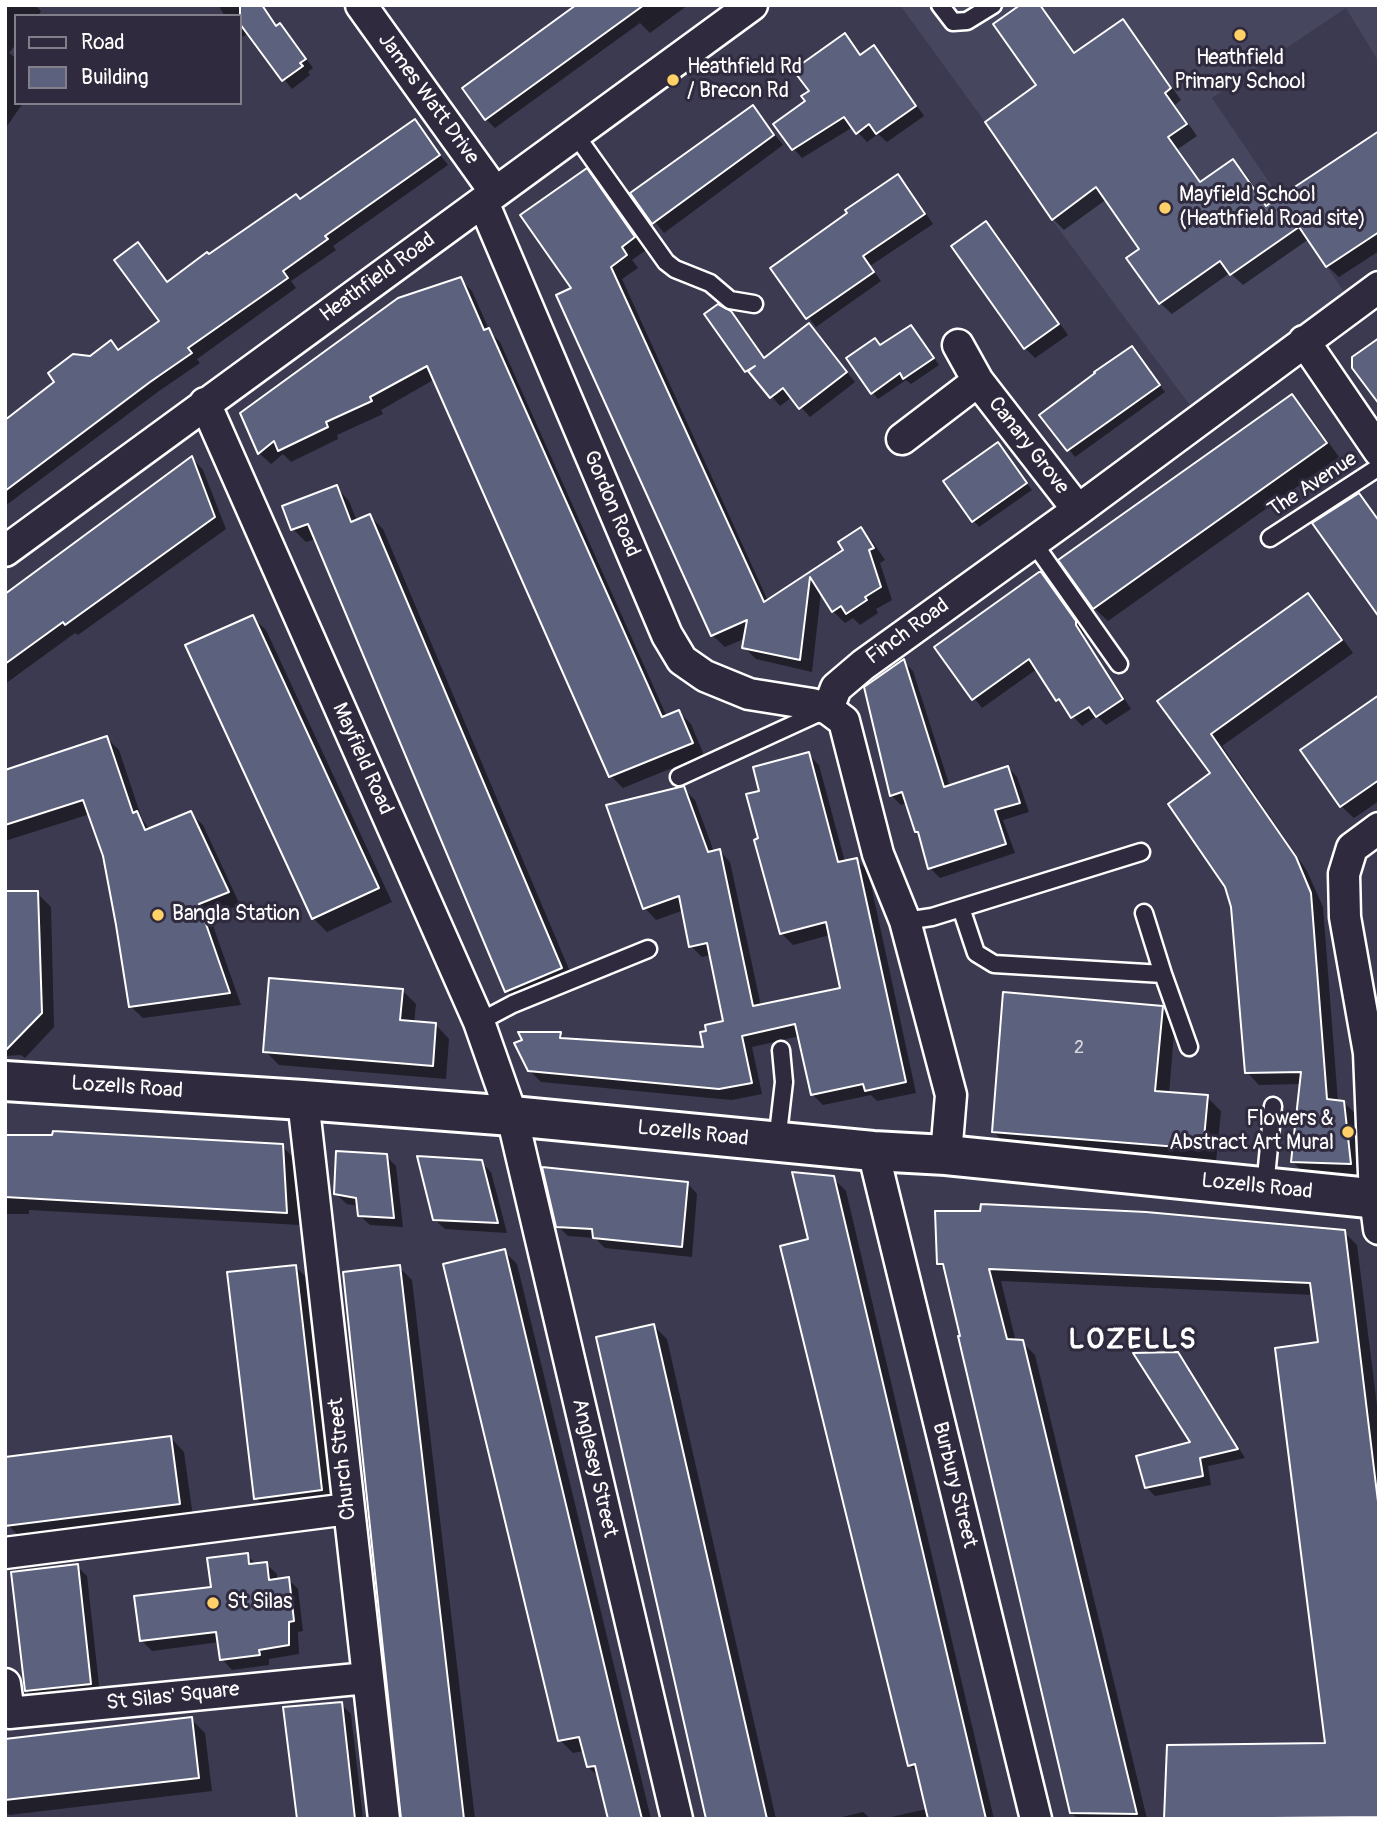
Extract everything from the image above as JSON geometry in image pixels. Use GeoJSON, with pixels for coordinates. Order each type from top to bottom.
{"type":"FeatureCollection","features":[{"type":"Feature","properties":{"kind":"main road","name":"Lozells Road"},"geometry":{"type":"LineString","coordinates":[[5,1081],[512,1116],[873,1151],[946,1155],[1265,1188],[1377,1209]]}},
{"type":"Feature","properties":{"kind":"street","name":"James Watt Drive"},"geometry":{"type":"LineString","coordinates":[[361,5],[489,197]]}},
{"type":"Feature","properties":{"kind":"street","name":"Heathfield Road"},"geometry":{"type":"LineString","coordinates":[[5,551],[748,6]]}},
{"type":"Feature","properties":{"kind":"street","name":"Gordon Road"},"geometry":{"type":"LineString","coordinates":[[489,197],[667,635],[682,660],[705,677],[749,694],[828,709]]}},
{"type":"Feature","properties":{"kind":"street","name":"Finch Road"},"geometry":{"type":"LineString","coordinates":[[828,709],[836,688],[863,665],[1379,287]]}},
{"type":"Feature","properties":{"kind":"street"},"geometry":{"type":"LineString","coordinates":[[1304,341],[1379,451]]}},
{"type":"Feature","properties":{"kind":"street","name":"Canary Grove"},"geometry":{"type":"LineString","coordinates":[[958,345],[978,381],[1078,510]]}},
{"type":"Feature","properties":{"kind":"street","name":"Canary Grove"},"geometry":{"type":"LineString","coordinates":[[902,439],[978,381]]}},
{"type":"Feature","properties":{"kind":"street","name":"Mayfield Road"},"geometry":{"type":"LineString","coordinates":[[205,404],[479,1022],[512,1116]]}},
{"type":"Feature","properties":{"kind":"street"},"geometry":{"type":"LineString","coordinates":[[828,709],[844,721],[878,854],[905,921],[951,1095],[946,1155]]}},
{"type":"Feature","properties":{"kind":"street"},"geometry":{"type":"LineString","coordinates":[[1377,1209],[1369,1053],[1345,917],[1345,874],[1352,848],[1379,828]]}},
{"type":"Feature","properties":{"kind":"street","name":"Church Street"},"geometry":{"type":"LineString","coordinates":[[303,1100],[384,1819]]}},
{"type":"Feature","properties":{"kind":"street","name":"Anglesey Street"},"geometry":{"type":"LineString","coordinates":[[512,1116],[677,1819]]}},
{"type":"Feature","properties":{"kind":"street","name":"Burbury Street"},"geometry":{"type":"LineString","coordinates":[[873,1151],[1036,1819]]}},
{"type":"Feature","properties":{"kind":"street"},"geometry":{"type":"LineString","coordinates":[[5,1553],[348,1509]]}},
{"type":"Feature","properties":{"kind":"street","name":"St Silas' Square"},"geometry":{"type":"LineString","coordinates":[[5,1684],[9,1713],[367,1678]]}},
{"type":"Feature","properties":{"kind":"lane"},"geometry":{"type":"LineString","coordinates":[[940,5],[953,22],[967,22],[993,5]]}},
{"type":"Feature","properties":{"kind":"lane"},"geometry":{"type":"LineString","coordinates":[[575,134],[666,262],[675,270],[710,283],[730,300],[754,304]]}},
{"type":"Feature","properties":{"kind":"lane","name":"The Avenue"},"geometry":{"type":"LineString","coordinates":[[1270,538],[1379,467]]}},
{"type":"Feature","properties":{"kind":"lane"},"geometry":{"type":"LineString","coordinates":[[1033,541],[1119,664]]}},
{"type":"Feature","properties":{"kind":"lane"},"geometry":{"type":"LineString","coordinates":[[679,777],[828,709]]}},
{"type":"Feature","properties":{"kind":"lane"},"geometry":{"type":"LineString","coordinates":[[905,921],[932,917],[1141,852]]}},
{"type":"Feature","properties":{"kind":"lane"},"geometry":{"type":"LineString","coordinates":[[961,908],[975,953],[994,964],[1163,974]]}},
{"type":"Feature","properties":{"kind":"lane"},"geometry":{"type":"LineString","coordinates":[[1144,913],[1189,1046]]}},
{"type":"Feature","properties":{"kind":"lane"},"geometry":{"type":"LineString","coordinates":[[479,1022],[513,1004],[648,949]]}},
{"type":"Feature","properties":{"kind":"lane"},"geometry":{"type":"LineString","coordinates":[[777,1142],[784,1082],[781,1050]]}},
{"type":"Feature","properties":{"kind":"lane"},"geometry":{"type":"LineString","coordinates":[[1265,1188],[1273,1106]]}},
{"type":"Feature","properties":{"kind":"shaded area","name":"Mayfield School (Heathfield Road site)"},"geometry":{"type":"Polygon","coordinates":[[[900,5],[1379,5],[1379,62],[1346,8],[1212,98],[1344,292],[1192,408],[1052,220],[900,5]]]}},
{"type":"Feature","properties":{"kind":"building"},"geometry":{"type":"Polygon","coordinates":[[[240,5],[262,5],[276,26],[280,23],[306,59],[300,63],[303,66],[282,81],[242,27],[240,5]]]}},
{"type":"Feature","properties":{"kind":"building"},"geometry":{"type":"Polygon","coordinates":[[[576,5],[644,5],[485,120],[462,88],[576,5]]]}},
{"type":"Feature","properties":{"kind":"building"},"geometry":{"type":"Polygon","coordinates":[[[1020,5],[1040,5],[1074,53],[1123,19],[1171,88],[1165,93],[1187,124],[1168,137],[1200,182],[1233,159],[1266,206],[1379,131],[1379,232],[1326,267],[1299,227],[1230,275],[1220,261],[1159,304],[1126,258],[1139,249],[1096,187],[1052,220],[985,122],[1036,85],[993,24],[1020,5]]]}},
{"type":"Feature","properties":{"kind":"building"},"geometry":{"type":"Polygon","coordinates":[[[845,33],[860,55],[874,45],[916,106],[876,134],[869,124],[856,134],[844,117],[792,150],[773,124],[805,101],[801,96],[809,91],[793,70],[845,33]]]}},
{"type":"Feature","properties":{"kind":"building"},"geometry":{"type":"Polygon","coordinates":[[[753,105],[774,135],[652,224],[630,193],[753,105]]]}},
{"type":"Feature","properties":{"kind":"building"},"geometry":{"type":"Polygon","coordinates":[[[415,119],[440,155],[325,236],[328,239],[283,271],[288,278],[188,348],[192,353],[5,491],[5,420],[54,382],[48,373],[73,354],[90,356],[111,340],[118,350],[159,321],[114,260],[138,242],[167,282],[207,252],[209,254],[296,194],[300,199],[415,119]]]}},
{"type":"Feature","properties":{"kind":"building"},"geometry":{"type":"Polygon","coordinates":[[[587,168],[635,237],[622,247],[627,255],[611,267],[764,602],[843,550],[838,542],[861,527],[874,548],[869,550],[881,587],[846,614],[841,606],[832,612],[810,577],[800,660],[742,648],[747,620],[711,636],[556,295],[571,288],[520,215],[587,168]]]}},
{"type":"Feature","properties":{"kind":"building"},"geometry":{"type":"Polygon","coordinates":[[[898,174],[925,214],[863,256],[874,272],[806,319],[770,268],[847,213],[845,210],[898,174]]]}},
{"type":"Feature","properties":{"kind":"building"},"geometry":{"type":"Polygon","coordinates":[[[986,221],[1059,324],[1024,349],[951,246],[986,221]]]}},
{"type":"Feature","properties":{"kind":"building"},"geometry":{"type":"Polygon","coordinates":[[[461,277],[484,330],[489,328],[662,717],[679,710],[693,743],[609,777],[427,366],[370,397],[372,401],[326,422],[328,427],[278,451],[274,441],[258,454],[240,413],[398,298],[461,277]]]}},
{"type":"Feature","properties":{"kind":"building"},"geometry":{"type":"Polygon","coordinates":[[[718,304],[731,311],[764,358],[809,323],[847,372],[799,409],[783,388],[770,398],[748,371],[755,366],[745,372],[704,314],[718,304]]]}},
{"type":"Feature","properties":{"kind":"building"},"geometry":{"type":"Polygon","coordinates":[[[911,325],[934,358],[903,379],[900,373],[871,394],[846,358],[875,338],[880,345],[911,325]]]}},
{"type":"Feature","properties":{"kind":"building"},"geometry":{"type":"Polygon","coordinates":[[[1379,338],[1379,404],[1352,368],[1352,357],[1379,338]]]}},
{"type":"Feature","properties":{"kind":"building"},"geometry":{"type":"Polygon","coordinates":[[[1132,346],[1160,385],[1067,451],[1039,415],[1132,346]]]}},
{"type":"Feature","properties":{"kind":"building"},"geometry":{"type":"Polygon","coordinates":[[[1292,394],[1327,443],[1093,609],[1058,560],[1292,394]]]}},
{"type":"Feature","properties":{"kind":"building"},"geometry":{"type":"Polygon","coordinates":[[[998,442],[1027,483],[972,522],[943,481],[998,442]]]}},
{"type":"Feature","properties":{"kind":"building"},"geometry":{"type":"Polygon","coordinates":[[[192,456],[215,517],[65,625],[63,622],[5,664],[5,594],[192,456]]]}},
{"type":"Feature","properties":{"kind":"building"},"geometry":{"type":"Polygon","coordinates":[[[337,485],[351,522],[370,514],[562,968],[505,992],[308,524],[291,530],[282,506],[337,485]]]}},
{"type":"Feature","properties":{"kind":"building"},"geometry":{"type":"Polygon","coordinates":[[[1359,493],[1379,521],[1379,617],[1312,523],[1359,493]]]}},
{"type":"Feature","properties":{"kind":"building"},"geometry":{"type":"Polygon","coordinates":[[[1039,572],[1076,621],[1123,699],[1096,717],[1089,707],[1071,718],[1059,699],[1056,701],[1029,659],[972,700],[934,647],[1039,572]]]}},
{"type":"Feature","properties":{"kind":"building"},"geometry":{"type":"Polygon","coordinates":[[[1308,593],[1342,640],[1211,734],[1296,857],[1311,893],[1327,1099],[1344,1101],[1351,1164],[1291,1162],[1301,1072],[1245,1073],[1231,907],[1225,887],[1168,804],[1210,773],[1157,701],[1308,593]]]}},
{"type":"Feature","properties":{"kind":"building"},"geometry":{"type":"Polygon","coordinates":[[[253,615],[379,888],[312,919],[185,645],[253,615]]]}},
{"type":"Feature","properties":{"kind":"building"},"geometry":{"type":"Polygon","coordinates":[[[904,659],[944,787],[1008,766],[1020,803],[995,810],[1006,844],[928,869],[918,832],[915,832],[902,792],[890,796],[864,687],[904,659]]]}},
{"type":"Feature","properties":{"kind":"building"},"geometry":{"type":"Polygon","coordinates":[[[1379,695],[1379,780],[1340,807],[1300,750],[1379,695]]]}},
{"type":"Feature","properties":{"kind":"building","name":"Bangla Station"},"geometry":{"type":"Polygon","coordinates":[[[107,736],[133,813],[137,811],[145,830],[191,811],[229,892],[199,904],[230,993],[129,1007],[103,856],[83,800],[5,825],[5,770],[107,736]]]}},
{"type":"Feature","properties":{"kind":"building"},"geometry":{"type":"Polygon","coordinates":[[[809,752],[838,862],[857,858],[906,1082],[865,1091],[863,1084],[811,1095],[795,1024],[742,1036],[752,1083],[719,1089],[528,1071],[514,1043],[522,1040],[518,1032],[561,1032],[560,1038],[703,1047],[700,1032],[706,1031],[705,1025],[723,1021],[707,943],[689,947],[679,896],[643,909],[606,805],[684,786],[708,852],[720,849],[753,1006],[840,988],[826,922],[780,934],[754,840],[758,838],[746,794],[759,791],[753,767],[809,752]]]}},
{"type":"Feature","properties":{"kind":"building"},"geometry":{"type":"Polygon","coordinates":[[[5,891],[38,891],[42,1013],[5,1051],[5,891]]]}},
{"type":"Feature","properties":{"kind":"building"},"geometry":{"type":"Polygon","coordinates":[[[269,978],[403,989],[400,1020],[436,1023],[433,1066],[263,1052],[269,978]]]}},
{"type":"Feature","properties":{"kind":"building"},"geometry":{"type":"Polygon","coordinates":[[[1003,992],[1163,1006],[1155,1091],[1208,1095],[1203,1149],[992,1132],[1003,992]]]}},
{"type":"Feature","properties":{"kind":"building"},"geometry":{"type":"Polygon","coordinates":[[[53,1131],[283,1144],[287,1213],[5,1197],[5,1135],[52,1135],[53,1131]]]}},
{"type":"Feature","properties":{"kind":"building"},"geometry":{"type":"Polygon","coordinates":[[[336,1151],[387,1154],[394,1218],[358,1216],[356,1198],[334,1194],[336,1151]]]}},
{"type":"Feature","properties":{"kind":"building"},"geometry":{"type":"Polygon","coordinates":[[[417,1156],[482,1160],[498,1223],[433,1220],[417,1156]]]}},
{"type":"Feature","properties":{"kind":"building"},"geometry":{"type":"Polygon","coordinates":[[[542,1167],[688,1182],[682,1247],[593,1238],[592,1229],[556,1227],[542,1167]]]}},
{"type":"Feature","properties":{"kind":"building"},"geometry":{"type":"Polygon","coordinates":[[[792,1172],[834,1176],[986,1819],[928,1819],[915,1764],[908,1766],[780,1246],[808,1239],[792,1172]]]}},
{"type":"Feature","properties":{"kind":"building"},"geometry":{"type":"Polygon","coordinates":[[[981,1204],[1146,1212],[1345,1230],[1379,1510],[1379,1817],[1164,1819],[1167,1745],[1325,1743],[1275,1348],[1318,1342],[1310,1283],[989,1269],[1007,1339],[1023,1340],[1137,1814],[1070,1813],[943,1264],[937,1264],[935,1211],[980,1211],[981,1204]]]}},
{"type":"Feature","properties":{"kind":"building"},"geometry":{"type":"Polygon","coordinates":[[[505,1249],[642,1819],[608,1819],[595,1766],[587,1767],[579,1737],[558,1741],[443,1264],[505,1249]]]}},
{"type":"Feature","properties":{"kind":"building"},"geometry":{"type":"Polygon","coordinates":[[[296,1265],[322,1490],[254,1499],[227,1272],[296,1265]]]}},
{"type":"Feature","properties":{"kind":"building"},"geometry":{"type":"Polygon","coordinates":[[[400,1265],[464,1819],[401,1819],[343,1272],[400,1265]]]}},
{"type":"Feature","properties":{"kind":"building"},"geometry":{"type":"Polygon","coordinates":[[[654,1324],[767,1819],[706,1819],[596,1337],[654,1324]]]}},
{"type":"Feature","properties":{"kind":"building"},"geometry":{"type":"Polygon","coordinates":[[[1178,1352],[1238,1449],[1200,1458],[1203,1476],[1145,1488],[1136,1456],[1190,1442],[1133,1353],[1178,1352]]]}},
{"type":"Feature","properties":{"kind":"building"},"geometry":{"type":"Polygon","coordinates":[[[171,1436],[180,1504],[5,1526],[5,1457],[171,1436]]]}},
{"type":"Feature","properties":{"kind":"building","name":"St Silas"},"geometry":{"type":"Polygon","coordinates":[[[248,1553],[249,1564],[267,1562],[269,1580],[289,1577],[294,1621],[289,1622],[289,1645],[259,1650],[260,1655],[220,1660],[216,1632],[140,1641],[134,1596],[211,1587],[207,1558],[248,1553]]]}},
{"type":"Feature","properties":{"kind":"building"},"geometry":{"type":"Polygon","coordinates":[[[78,1564],[91,1684],[25,1691],[11,1572],[78,1564]]]}},
{"type":"Feature","properties":{"kind":"building"},"geometry":{"type":"Polygon","coordinates":[[[342,1702],[355,1819],[297,1819],[283,1707],[342,1702]]]}},
{"type":"Feature","properties":{"kind":"building"},"geometry":{"type":"Polygon","coordinates":[[[192,1717],[199,1778],[5,1800],[5,1739],[192,1717]]]}},
{"type":"Feature","properties":{"kind":"place","name":"Heathfield Primary School"},"geometry":{"type":"Point","coordinates":[1240,35]}},
{"type":"Feature","properties":{"kind":"place","name":"Heathfield Rd / Brecon Rd"},"geometry":{"type":"Point","coordinates":[673,80]}},
{"type":"Feature","properties":{"kind":"place","name":"Mayfield School (Heathfield Road site)"},"geometry":{"type":"Point","coordinates":[1165,208]}},
{"type":"Feature","properties":{"kind":"place","name":"Bangla Station"},"geometry":{"type":"Point","coordinates":[158,915]}},
{"type":"Feature","properties":{"kind":"place","name":"Flowers & Abstract Art Mural"},"geometry":{"type":"Point","coordinates":[1348,1132]}},
{"type":"Feature","properties":{"kind":"place","name":"St Silas"},"geometry":{"type":"Point","coordinates":[213,1603]}},
{"type":"Feature","properties":{"kind":"district","name":"LOZELLS"},"geometry":{"type":"Point","coordinates":[1133,1341]}}]}
